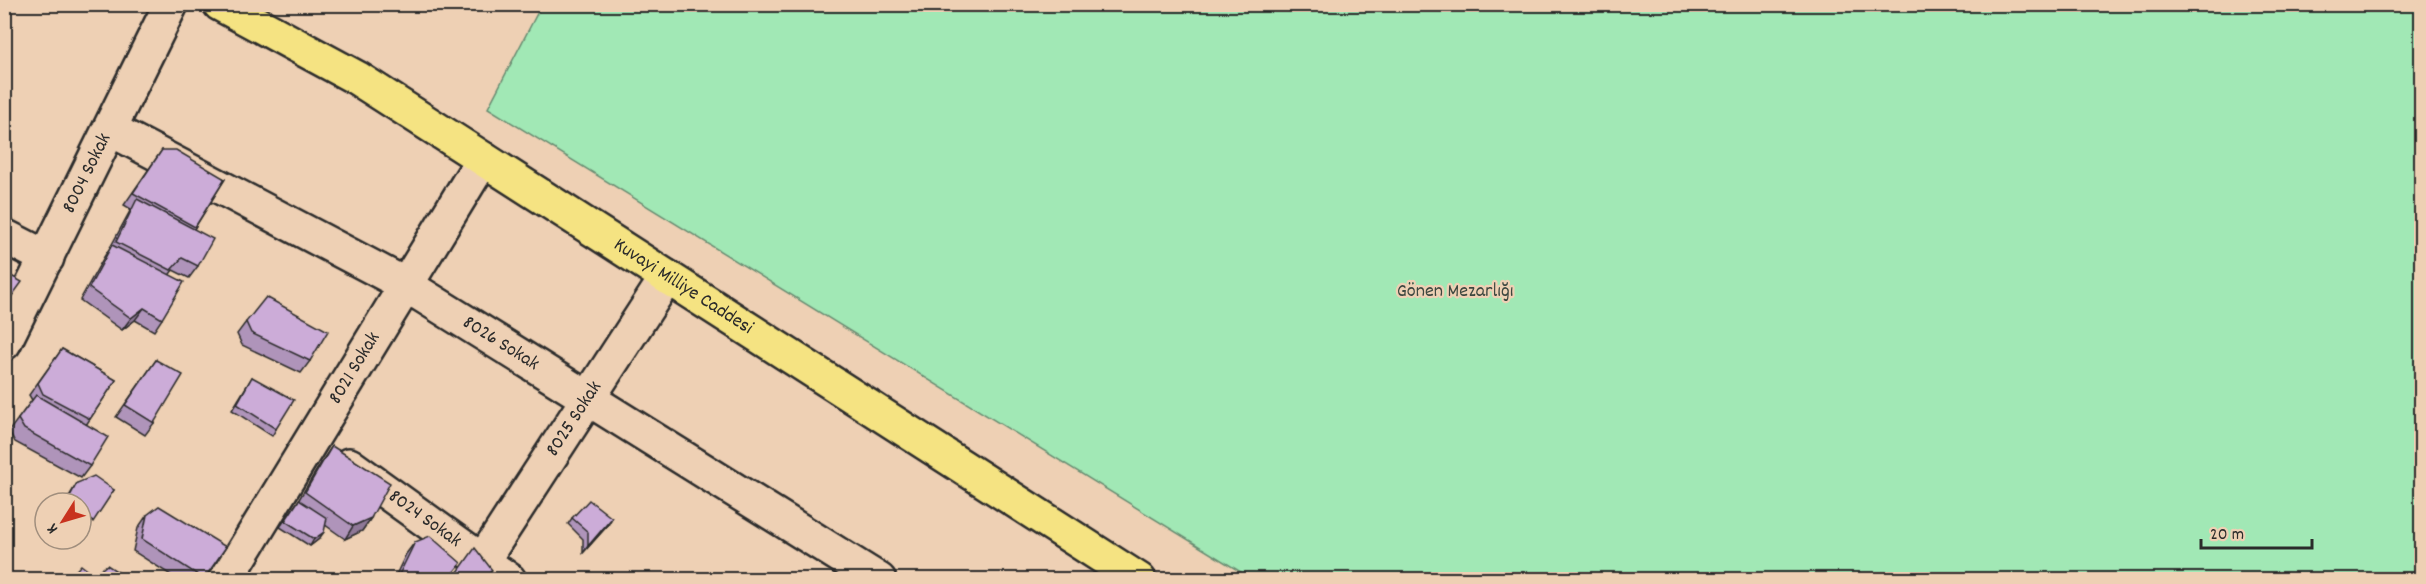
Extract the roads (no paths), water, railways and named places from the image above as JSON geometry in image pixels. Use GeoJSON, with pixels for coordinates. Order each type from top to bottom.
{"type":"FeatureCollection","features":[{"type":"Feature","properties":{"kind":"main road","name":"Kuvayi Milliye Caddesi"},"geometry":{"type":"LineString","coordinates":[[220,4],[357,78],[1139,579]]}},
{"type":"Feature","properties":{"kind":"street","name":"8004 Sokak"},"geometry":{"type":"LineString","coordinates":[[4,343],[171,4]]}},
{"type":"Feature","properties":{"kind":"street","name":"8026 Sokak"},"geometry":{"type":"LineString","coordinates":[[110,129],[406,285],[879,579]]}},
{"type":"Feature","properties":{"kind":"street","name":"8021 Sokak"},"geometry":{"type":"LineString","coordinates":[[226,579],[483,159]]}},
{"type":"Feature","properties":{"kind":"street"},"geometry":{"type":"LineString","coordinates":[[4,236],[47,258]]}},
{"type":"Feature","properties":{"kind":"street","name":"8025 Sokak"},"geometry":{"type":"LineString","coordinates":[[483,560],[667,277]]}},
{"type":"Feature","properties":{"kind":"street","name":"8024 Sokak"},"geometry":{"type":"LineString","coordinates":[[312,438],[509,579]]}},
{"type":"Feature","properties":{"kind":"park label","name":"Gönen Mezarlığı"},"geometry":{"type":"Point","coordinates":[1455,292]}}]}
